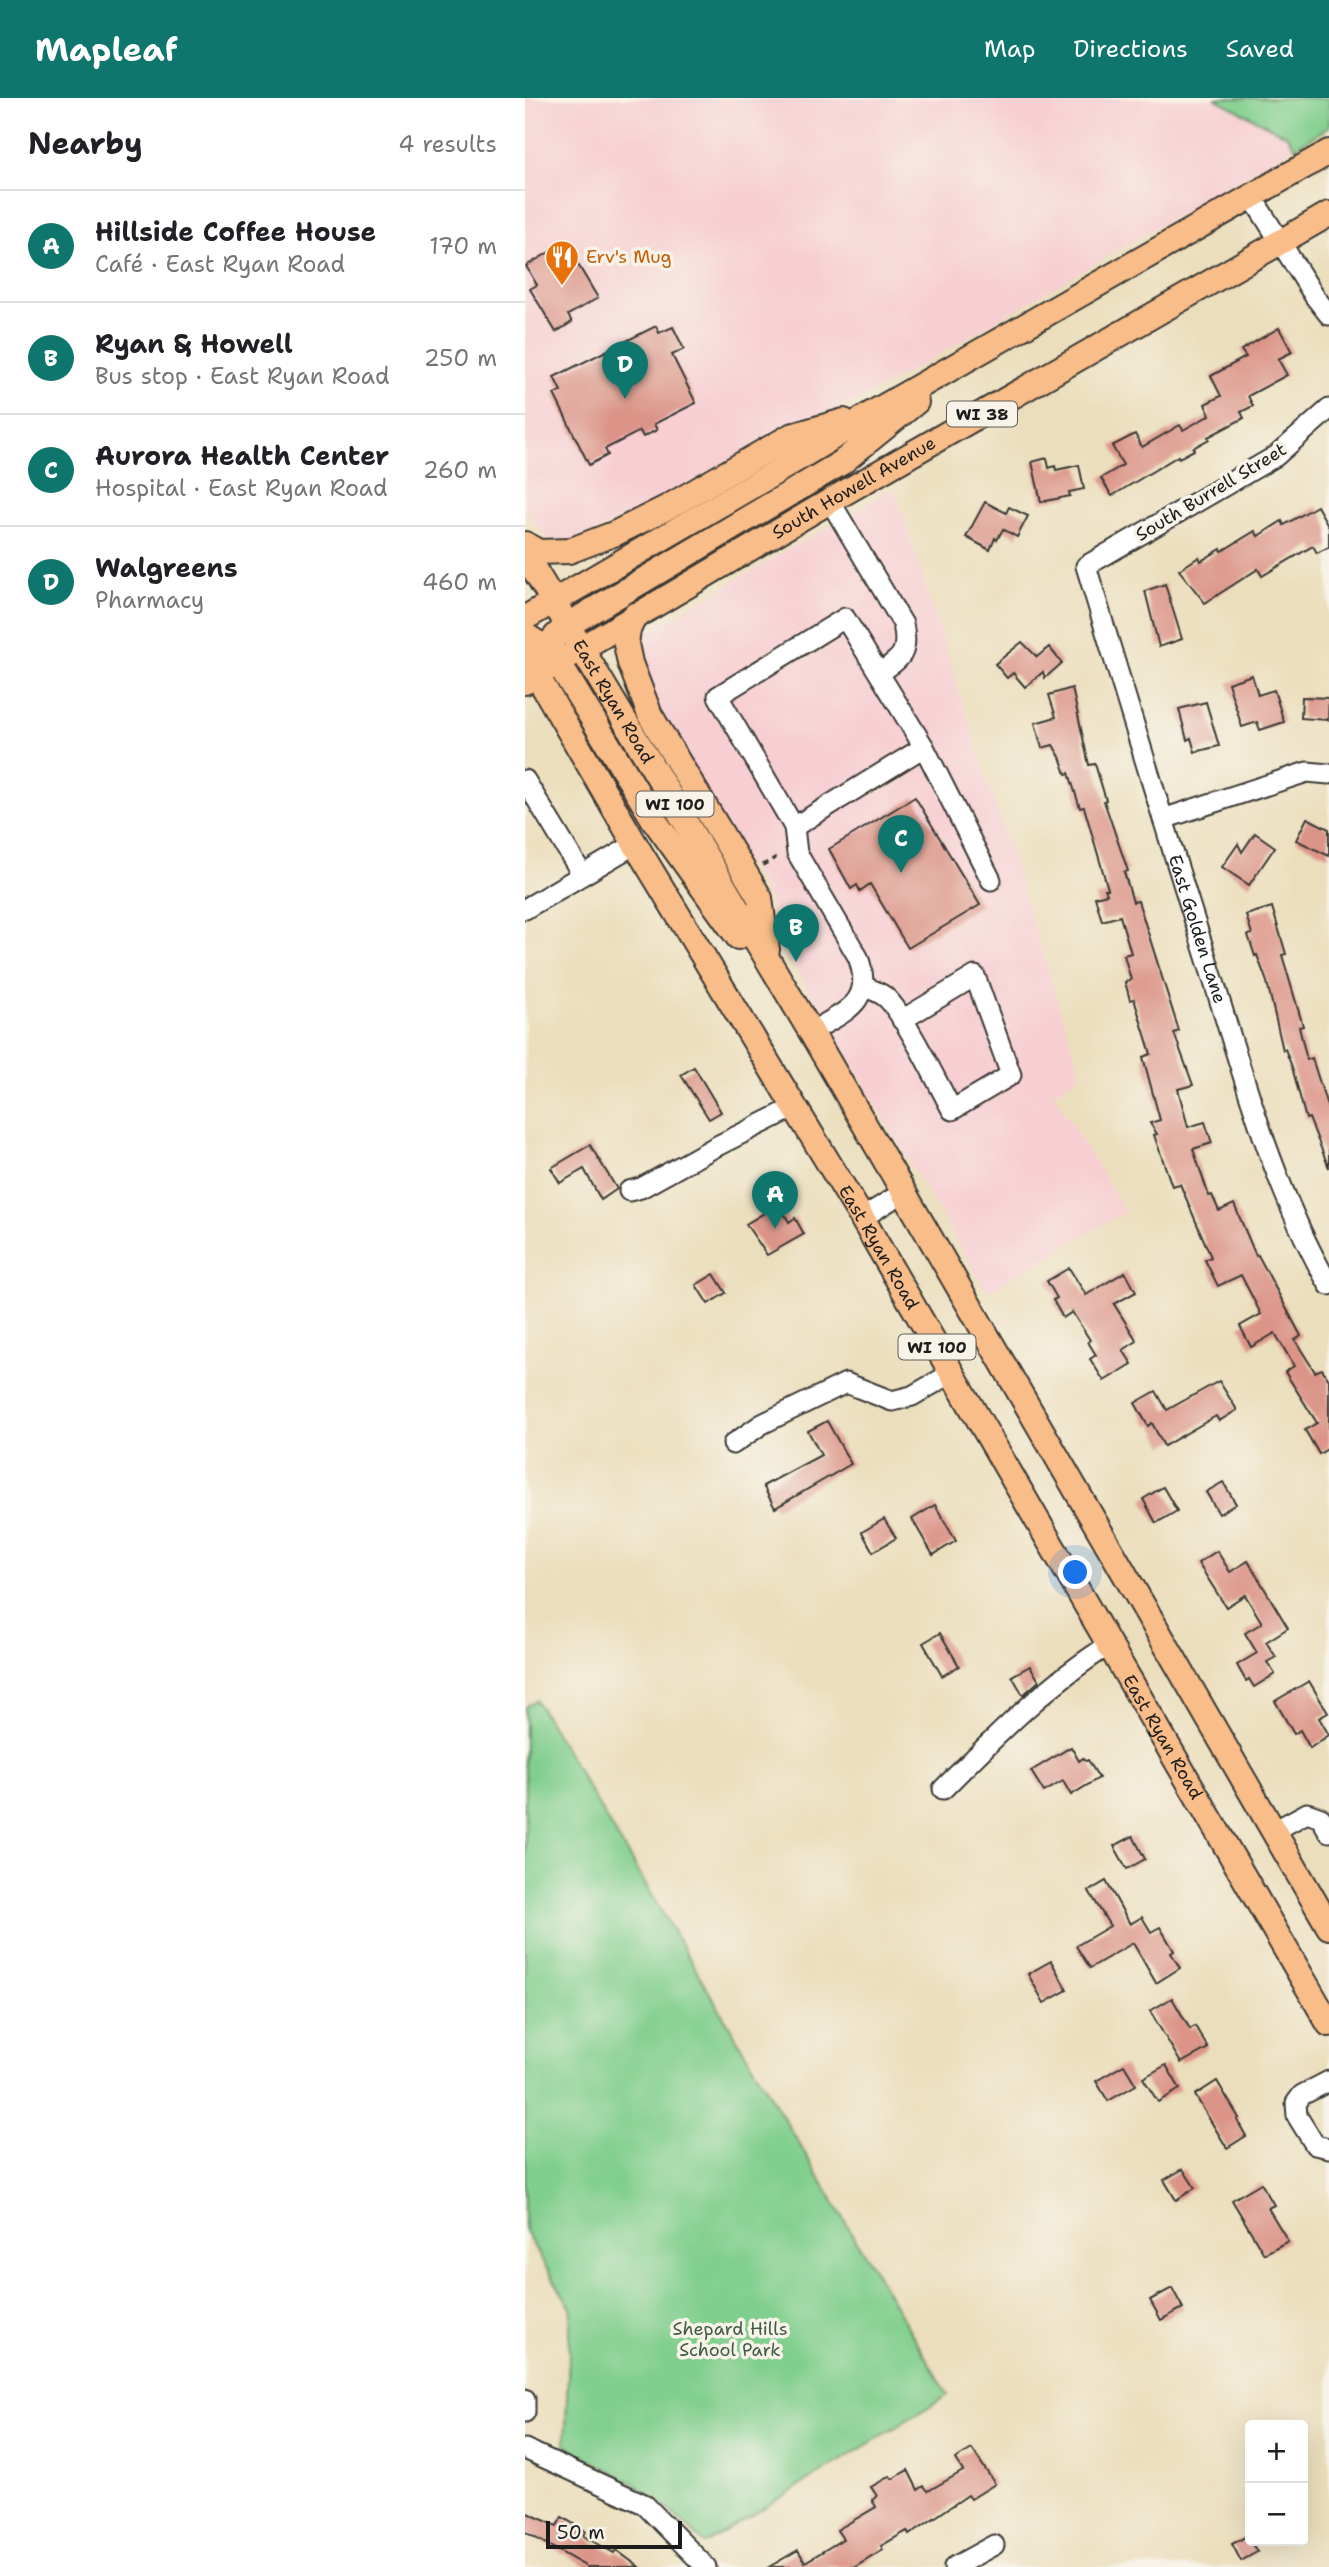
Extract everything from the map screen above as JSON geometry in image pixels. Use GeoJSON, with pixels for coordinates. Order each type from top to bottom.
{"type":"FeatureCollection","features":[{"type":"Feature","properties":{"kind":"main road","name":"WI 38"},"geometry":{"type":"LineString","coordinates":[[533,651],[553,601],[871,414],[1329,152]]}},
{"type":"Feature","properties":{"kind":"main road","name":"South Howell Avenue"},"geometry":{"type":"LineString","coordinates":[[533,651],[582,647],[1329,214]]}},
{"type":"Feature","properties":{"kind":"main road"},"geometry":{"type":"LineString","coordinates":[[783,987],[736,935],[533,651],[568,625],[841,463],[969,360]]}},
{"type":"Feature","properties":{"kind":"main road"},"geometry":{"type":"LineString","coordinates":[[525,544],[538,552],[569,551],[616,533],[668,507],[791,436],[871,414]]}},
{"type":"Feature","properties":{"kind":"main road","name":"WI 100"},"geometry":{"type":"LineString","coordinates":[[525,554],[553,601]]}},
{"type":"Feature","properties":{"kind":"main road","name":"East Ryan Road"},"geometry":{"type":"LineString","coordinates":[[553,601],[811,1032],[1329,1927]]}},
{"type":"Feature","properties":{"kind":"main road"},"geometry":{"type":"LineString","coordinates":[[635,615],[628,630],[626,644],[650,715],[760,898],[769,961]]}},
{"type":"Feature","properties":{"kind":"main road","name":"East Ryan Road"},"geometry":{"type":"LineString","coordinates":[[533,651],[635,844],[862,1218],[1329,2024]]}},
{"type":"Feature","properties":{"kind":"street"},"geometry":{"type":"LineString","coordinates":[[1252,197],[1315,298],[1329,315]]}},
{"type":"Feature","properties":{"kind":"street","name":"South Burrell Street"},"geometry":{"type":"LineString","coordinates":[[1086,566],[1276,456],[1329,409]]}},
{"type":"Feature","properties":{"kind":"street"},"geometry":{"type":"LineString","coordinates":[[830,501],[903,624],[906,639],[904,651],[898,660],[879,673]]}},
{"type":"Feature","properties":{"kind":"street","name":"East Golden Lane"},"geometry":{"type":"LineString","coordinates":[[1086,566],[1275,1170],[1313,1257],[1329,1284]]}},
{"type":"Feature","properties":{"kind":"street"},"geometry":{"type":"LineString","coordinates":[[811,1032],[847,1010],[858,999],[864,986],[864,974],[858,957],[797,850],[794,827],[718,696],[845,618],[924,747],[991,880]]}},
{"type":"Feature","properties":{"kind":"street"},"geometry":{"type":"LineString","coordinates":[[794,827],[924,747]]}},
{"type":"Feature","properties":{"kind":"street"},"geometry":{"type":"LineString","coordinates":[[1163,819],[1307,772],[1329,774]]}},
{"type":"Feature","properties":{"kind":"street"},"geometry":{"type":"LineString","coordinates":[[525,780],[532,809],[582,874]]}},
{"type":"Feature","properties":{"kind":"street"},"geometry":{"type":"LineString","coordinates":[[525,909],[635,844]]}},
{"type":"Feature","properties":{"kind":"street"},"geometry":{"type":"LineString","coordinates":[[864,986],[886,997],[902,1020],[952,1110],[1011,1075],[975,976],[902,1020]]}},
{"type":"Feature","properties":{"kind":"street"},"geometry":{"type":"LineString","coordinates":[[629,1191],[641,1188],[795,1107]]}},
{"type":"Feature","properties":{"kind":"street"},"geometry":{"type":"LineString","coordinates":[[862,1218],[902,1193]]}},
{"type":"Feature","properties":{"kind":"street"},"geometry":{"type":"LineString","coordinates":[[733,1444],[762,1424],[846,1383],[892,1401],[912,1396],[952,1373]]}},
{"type":"Feature","properties":{"kind":"street"},"geometry":{"type":"LineString","coordinates":[[943,1789],[1081,1662],[1109,1645]]}},
{"type":"Feature","properties":{"kind":"street"},"geometry":{"type":"LineString","coordinates":[[1274,1831],[1307,1813],[1321,1818],[1329,1832]]}},
{"type":"Feature","properties":{"kind":"street"},"geometry":{"type":"LineString","coordinates":[[1329,2081],[1303,2095],[1296,2103],[1297,2116],[1315,2145],[1329,2148]]}},
{"type":"Feature","properties":{"kind":"street"},"geometry":{"type":"LineString","coordinates":[[525,2399],[525,2412]]}},
{"type":"Feature","properties":{"kind":"street"},"geometry":{"type":"LineString","coordinates":[[525,2449],[644,2504],[706,2567]]}},
{"type":"Feature","properties":{"kind":"street"},"geometry":{"type":"LineString","coordinates":[[954,2567],[993,2545]]}},
{"type":"Feature","properties":{"kind":"path"},"geometry":{"type":"LineString","coordinates":[[758,868],[785,852],[797,850]]}},
{"type":"Feature","properties":{"kind":"shaded area"},"geometry":{"type":"Polygon","coordinates":[[[525,98],[1214,98],[1288,136],[1295,147],[859,401],[795,422],[638,514],[570,543],[548,540],[525,507],[525,98]]]}},
{"type":"Feature","properties":{"kind":"shaded area"},"geometry":{"type":"Polygon","coordinates":[[[894,488],[1081,1074],[1053,1093],[1125,1212],[987,1292],[787,955],[766,895],[657,715],[636,655],[637,642],[647,632],[894,488]]]}},
{"type":"Feature","properties":{"kind":"green space"},"geometry":{"type":"Polygon","coordinates":[[[1214,98],[1329,98],[1329,127],[1295,147],[1288,136],[1214,98]]]}},
{"type":"Feature","properties":{"kind":"green space","name":"Shepard Hills School Park"},"geometry":{"type":"Polygon","coordinates":[[[536,1700],[948,2395],[705,2544],[667,2508],[635,2484],[565,2445],[571,2308],[525,2232],[525,1707],[536,1700]]]}},
{"type":"Feature","properties":{"kind":"building","name":"Erv's Mug"},"geometry":{"type":"Polygon","coordinates":[[[565,243],[598,298],[568,315],[572,322],[556,332],[530,289],[537,285],[526,266],[565,243]]]}},
{"type":"Feature","properties":{"kind":"building"},"geometry":{"type":"Polygon","coordinates":[[[656,326],[659,333],[673,327],[684,349],[672,355],[696,403],[654,424],[657,430],[643,437],[640,431],[605,449],[608,455],[589,465],[554,394],[561,391],[554,377],[656,326]]]}},
{"type":"Feature","properties":{"kind":"building"},"geometry":{"type":"Polygon","coordinates":[[[1279,328],[1292,352],[1278,359],[1287,375],[1248,396],[1253,406],[1241,412],[1244,418],[1208,437],[1209,439],[1193,448],[1194,450],[1179,458],[1178,456],[1112,496],[1101,478],[1123,465],[1112,446],[1135,434],[1142,447],[1180,425],[1183,430],[1210,415],[1205,404],[1221,396],[1211,376],[1246,357],[1241,350],[1279,328]]]}},
{"type":"Feature","properties":{"kind":"building"},"geometry":{"type":"Polygon","coordinates":[[[1047,458],[1049,468],[1055,466],[1056,470],[1079,465],[1084,489],[1069,492],[1070,496],[1041,502],[1032,462],[1047,458]]]}},
{"type":"Feature","properties":{"kind":"building"},"geometry":{"type":"Polygon","coordinates":[[[985,502],[1006,513],[1009,507],[1028,516],[1017,537],[1003,529],[990,550],[966,537],[985,502]]]}},
{"type":"Feature","properties":{"kind":"building"},"geometry":{"type":"Polygon","coordinates":[[[1317,506],[1329,527],[1329,547],[1317,553],[1313,546],[1262,576],[1258,569],[1205,603],[1179,570],[1199,557],[1201,561],[1221,549],[1222,551],[1255,531],[1258,536],[1282,521],[1284,525],[1317,506]]]}},
{"type":"Feature","properties":{"kind":"building"},"geometry":{"type":"Polygon","coordinates":[[[1165,584],[1182,639],[1159,647],[1145,591],[1165,584]]]}},
{"type":"Feature","properties":{"kind":"building"},"geometry":{"type":"Polygon","coordinates":[[[1022,642],[1037,657],[1049,647],[1062,663],[1045,678],[1043,672],[1025,687],[1013,673],[1007,678],[995,664],[1022,642]]]}},
{"type":"Feature","properties":{"kind":"building"},"geometry":{"type":"Polygon","coordinates":[[[1252,675],[1258,695],[1274,690],[1284,722],[1260,730],[1257,722],[1242,727],[1228,683],[1252,675]]]}},
{"type":"Feature","properties":{"kind":"building"},"geometry":{"type":"Polygon","coordinates":[[[1072,688],[1089,765],[1095,764],[1106,800],[1104,801],[1128,871],[1124,872],[1133,902],[1138,901],[1179,1031],[1174,1033],[1193,1085],[1178,1089],[1188,1127],[1205,1122],[1212,1143],[1193,1149],[1209,1196],[1212,1195],[1219,1211],[1234,1204],[1256,1256],[1258,1255],[1301,1336],[1295,1340],[1315,1372],[1322,1369],[1329,1380],[1329,1448],[1319,1454],[1305,1430],[1317,1423],[1285,1372],[1294,1366],[1275,1333],[1251,1347],[1240,1326],[1261,1314],[1241,1275],[1218,1286],[1205,1260],[1211,1257],[1180,1184],[1172,1186],[1154,1135],[1157,1134],[1150,1123],[1160,1120],[1143,1057],[1151,1054],[1134,999],[1130,1000],[1125,982],[1131,980],[1124,955],[1131,953],[1120,916],[1102,921],[1095,897],[1107,894],[1105,889],[1108,889],[1084,807],[1080,808],[1069,773],[1066,774],[1053,745],[1042,748],[1035,723],[1056,717],[1049,695],[1072,688]]]}},
{"type":"Feature","properties":{"kind":"building"},"geometry":{"type":"Polygon","coordinates":[[[1302,697],[1329,698],[1328,720],[1301,718],[1302,697]]]}},
{"type":"Feature","properties":{"kind":"building"},"geometry":{"type":"Polygon","coordinates":[[[1206,702],[1219,746],[1195,752],[1191,738],[1187,740],[1179,709],[1206,702]]]}},
{"type":"Feature","properties":{"kind":"building"},"geometry":{"type":"Polygon","coordinates":[[[915,797],[980,905],[908,948],[870,884],[860,891],[857,885],[851,889],[829,849],[915,797]]]}},
{"type":"Feature","properties":{"kind":"building"},"geometry":{"type":"Polygon","coordinates":[[[1307,818],[1329,829],[1329,856],[1296,840],[1307,818]]]}},
{"type":"Feature","properties":{"kind":"building"},"geometry":{"type":"Polygon","coordinates":[[[1255,833],[1275,847],[1249,885],[1222,867],[1238,844],[1242,852],[1255,833]]]}},
{"type":"Feature","properties":{"kind":"building"},"geometry":{"type":"Polygon","coordinates":[[[1272,907],[1286,954],[1282,955],[1303,1026],[1299,1027],[1307,1060],[1312,1058],[1329,1112],[1329,1168],[1309,1118],[1306,1119],[1292,1067],[1285,1049],[1283,1050],[1267,982],[1248,935],[1252,934],[1246,915],[1272,907]]]}},
{"type":"Feature","properties":{"kind":"building"},"geometry":{"type":"Polygon","coordinates":[[[694,1067],[721,1112],[709,1119],[681,1075],[694,1067]]]}},
{"type":"Feature","properties":{"kind":"building"},"geometry":{"type":"Polygon","coordinates":[[[590,1145],[617,1189],[601,1200],[584,1169],[560,1183],[551,1168],[590,1145]]]}},
{"type":"Feature","properties":{"kind":"building"},"geometry":{"type":"Polygon","coordinates":[[[779,1204],[789,1222],[795,1218],[804,1234],[767,1255],[746,1224],[779,1204]]]}},
{"type":"Feature","properties":{"kind":"building"},"geometry":{"type":"Polygon","coordinates":[[[1069,1268],[1086,1295],[1125,1272],[1136,1292],[1114,1304],[1137,1341],[1123,1350],[1132,1364],[1104,1381],[1090,1359],[1096,1355],[1088,1342],[1090,1340],[1072,1312],[1063,1318],[1053,1300],[1057,1298],[1047,1281],[1069,1268]]]}},
{"type":"Feature","properties":{"kind":"building"},"geometry":{"type":"Polygon","coordinates":[[[714,1274],[726,1293],[708,1304],[696,1285],[714,1274]]]}},
{"type":"Feature","properties":{"kind":"building"},"geometry":{"type":"Polygon","coordinates":[[[1219,1381],[1237,1410],[1219,1421],[1216,1416],[1164,1446],[1152,1423],[1148,1426],[1135,1403],[1156,1391],[1167,1410],[1219,1381]]]}},
{"type":"Feature","properties":{"kind":"building"},"geometry":{"type":"Polygon","coordinates":[[[827,1421],[851,1464],[775,1508],[763,1486],[821,1455],[808,1431],[827,1421]]]}},
{"type":"Feature","properties":{"kind":"building"},"geometry":{"type":"Polygon","coordinates":[[[1223,1482],[1236,1504],[1219,1514],[1206,1492],[1223,1482]]]}},
{"type":"Feature","properties":{"kind":"building"},"geometry":{"type":"Polygon","coordinates":[[[1163,1487],[1177,1511],[1156,1523],[1143,1499],[1163,1487]]]}},
{"type":"Feature","properties":{"kind":"building"},"geometry":{"type":"Polygon","coordinates":[[[935,1505],[956,1541],[933,1555],[912,1519],[935,1505]]]}},
{"type":"Feature","properties":{"kind":"building"},"geometry":{"type":"Polygon","coordinates":[[[884,1519],[896,1538],[873,1552],[862,1532],[884,1519]]]}},
{"type":"Feature","properties":{"kind":"building"},"geometry":{"type":"Polygon","coordinates":[[[1217,1551],[1230,1572],[1248,1561],[1288,1628],[1266,1642],[1276,1657],[1267,1662],[1275,1674],[1254,1687],[1249,1679],[1246,1681],[1237,1665],[1257,1653],[1245,1633],[1262,1623],[1245,1595],[1226,1607],[1198,1563],[1217,1551]]]}},
{"type":"Feature","properties":{"kind":"building"},"geometry":{"type":"Polygon","coordinates":[[[940,1633],[959,1666],[942,1676],[923,1643],[940,1633]]]}},
{"type":"Feature","properties":{"kind":"building"},"geometry":{"type":"Polygon","coordinates":[[[1030,1666],[1039,1681],[1023,1695],[1012,1676],[1030,1666]]]}},
{"type":"Feature","properties":{"kind":"building"},"geometry":{"type":"Polygon","coordinates":[[[1309,1681],[1328,1713],[1319,1718],[1329,1735],[1310,1748],[1300,1730],[1294,1734],[1275,1701],[1309,1681]]]}},
{"type":"Feature","properties":{"kind":"building"},"geometry":{"type":"Polygon","coordinates":[[[1071,1747],[1079,1761],[1083,1758],[1088,1760],[1099,1778],[1071,1795],[1063,1781],[1044,1792],[1031,1771],[1071,1747]]]}},
{"type":"Feature","properties":{"kind":"building"},"geometry":{"type":"Polygon","coordinates":[[[1133,1836],[1145,1859],[1127,1869],[1114,1846],[1133,1836]]]}},
{"type":"Feature","properties":{"kind":"building"},"geometry":{"type":"Polygon","coordinates":[[[1106,1881],[1130,1924],[1142,1917],[1151,1932],[1160,1927],[1180,1968],[1156,1983],[1133,1943],[1090,1968],[1076,1946],[1110,1926],[1089,1891],[1106,1881]]]}},
{"type":"Feature","properties":{"kind":"building"},"geometry":{"type":"Polygon","coordinates":[[[1051,1961],[1067,1990],[1044,2003],[1028,1974],[1051,1961]]]}},
{"type":"Feature","properties":{"kind":"building"},"geometry":{"type":"Polygon","coordinates":[[[1172,1998],[1190,2029],[1195,2026],[1208,2048],[1181,2063],[1150,2011],[1172,1998]]]}},
{"type":"Feature","properties":{"kind":"building"},"geometry":{"type":"Polygon","coordinates":[[[1124,2065],[1136,2085],[1108,2101],[1096,2081],[1124,2065]]]}},
{"type":"Feature","properties":{"kind":"building"},"geometry":{"type":"Polygon","coordinates":[[[1166,2065],[1180,2089],[1158,2102],[1143,2078],[1166,2065]]]}},
{"type":"Feature","properties":{"kind":"building"},"geometry":{"type":"Polygon","coordinates":[[[1217,2081],[1239,2118],[1237,2120],[1246,2136],[1227,2148],[1195,2095],[1217,2081]]]}},
{"type":"Feature","properties":{"kind":"building"},"geometry":{"type":"Polygon","coordinates":[[[1183,2169],[1195,2188],[1176,2200],[1164,2180],[1183,2169]]]}},
{"type":"Feature","properties":{"kind":"building"},"geometry":{"type":"Polygon","coordinates":[[[1261,2183],[1274,2205],[1268,2208],[1288,2241],[1264,2254],[1232,2200],[1261,2183]]]}},
{"type":"Feature","properties":{"kind":"building"},"geometry":{"type":"Polygon","coordinates":[[[1172,2288],[1183,2308],[1161,2320],[1150,2300],[1172,2288]]]}},
{"type":"Feature","properties":{"kind":"building"},"geometry":{"type":"Polygon","coordinates":[[[972,2449],[995,2484],[971,2499],[968,2495],[909,2535],[907,2531],[881,2546],[883,2550],[855,2567],[769,2567],[798,2550],[805,2562],[843,2539],[837,2530],[876,2507],[872,2499],[877,2496],[871,2487],[908,2470],[918,2490],[924,2486],[928,2491],[963,2471],[955,2459],[972,2449]]]}},
{"type":"Feature","properties":{"kind":"building"},"geometry":{"type":"Polygon","coordinates":[[[525,2512],[557,2526],[562,2517],[585,2531],[583,2536],[614,2553],[616,2550],[639,2567],[587,2567],[525,2532],[525,2512]]]}},
{"type":"Feature","properties":{"kind":"building"},"geometry":{"type":"Polygon","coordinates":[[[1245,2537],[1245,2546],[1253,2546],[1257,2552],[1241,2561],[1232,2544],[1245,2537]]]}},
{"type":"Feature","properties":{"kind":"place","name":"Erv's Mug"},"geometry":{"type":"Point","coordinates":[562,287]}},
{"type":"Feature","properties":{"kind":"place","name":"Walgreens"},"geometry":{"type":"Point","coordinates":[625,399]}},
{"type":"Feature","properties":{"kind":"place","name":"Aurora Health Center"},"geometry":{"type":"Point","coordinates":[901,873]}},
{"type":"Feature","properties":{"kind":"place","name":"Ryan & Howell"},"geometry":{"type":"Point","coordinates":[796,962]}},
{"type":"Feature","properties":{"kind":"place","name":"Hillside Coffee House"},"geometry":{"type":"Point","coordinates":[775,1229]}}]}
